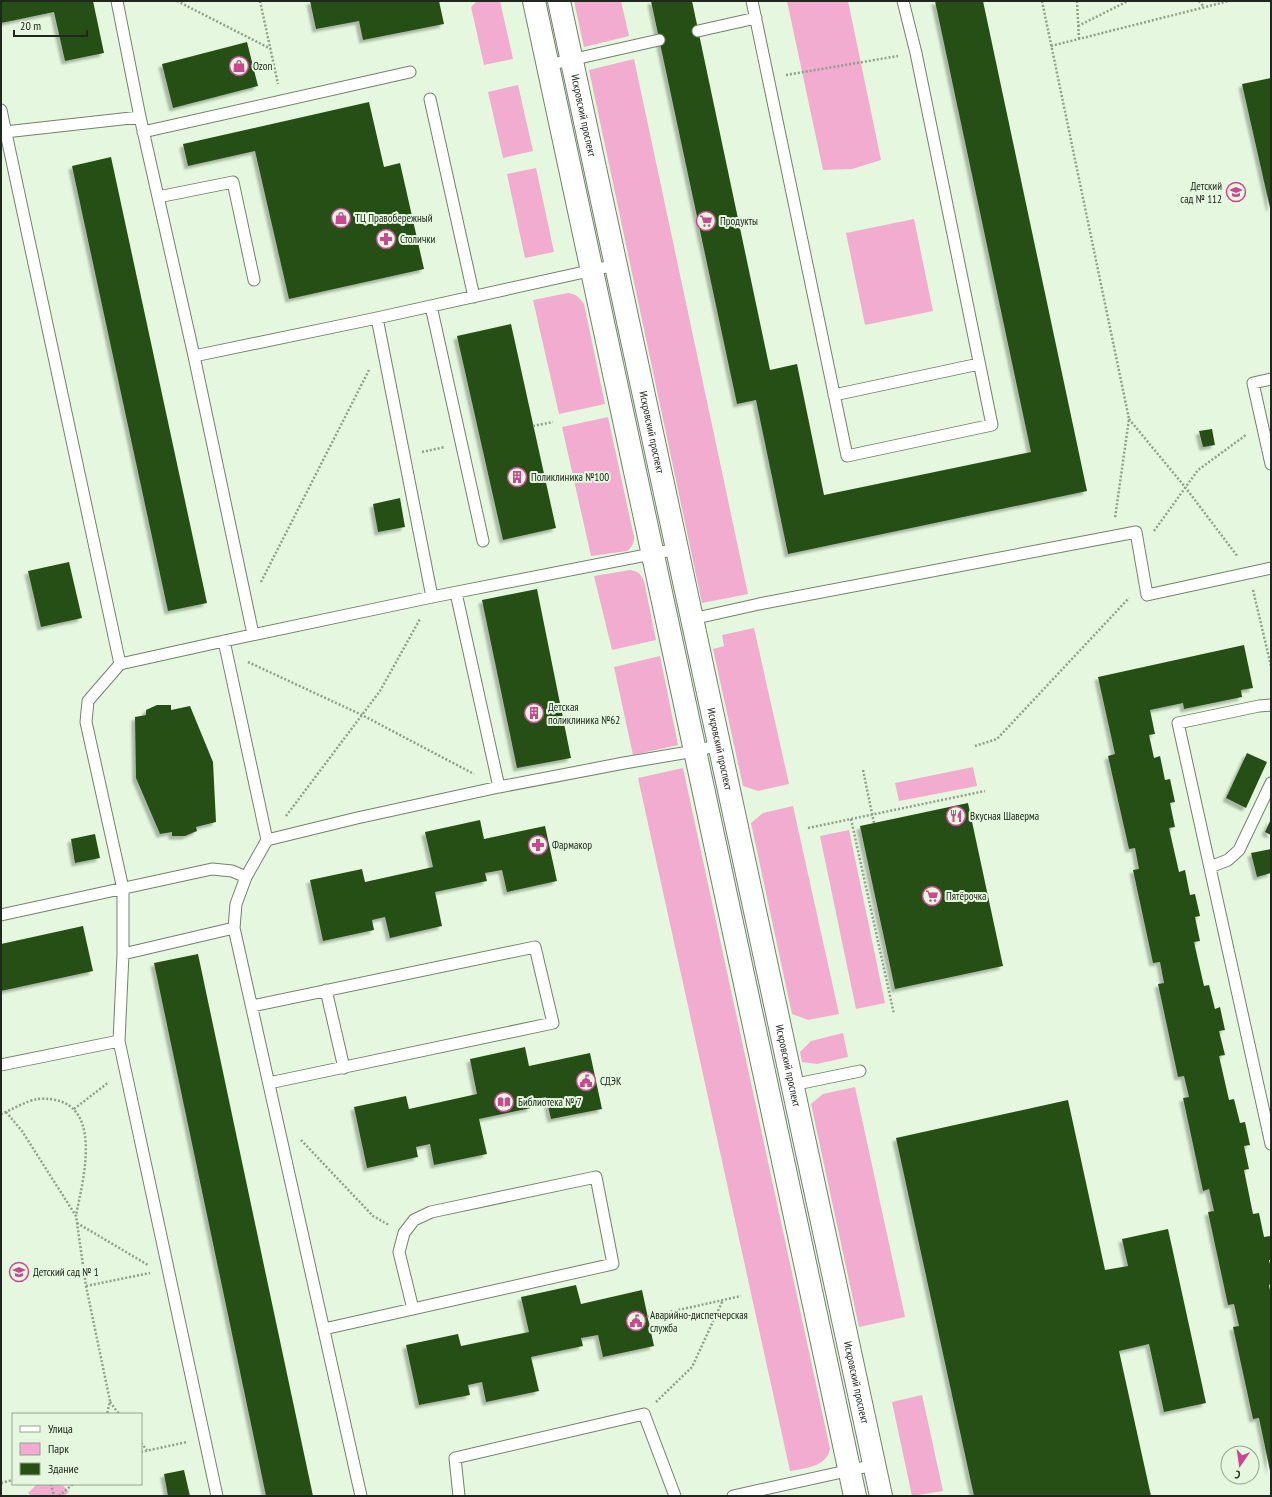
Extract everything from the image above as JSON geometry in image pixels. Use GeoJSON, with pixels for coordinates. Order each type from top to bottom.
{"type":"FeatureCollection","features":[{"type":"Feature","properties":{"kind":"street"},"geometry":{"type":"LineString","coordinates":[[534,1],[855,1496]]}},
{"type":"Feature","properties":{"kind":"street","name":"Искровский проспект"},"geometry":{"type":"LineString","coordinates":[[559,1],[881,1496]]}},
{"type":"Feature","properties":{"kind":"lane"},"geometry":{"type":"LineString","coordinates":[[117,1],[143,132],[194,356],[253,634]]}},
{"type":"Feature","properties":{"kind":"lane"},"geometry":{"type":"LineString","coordinates":[[752,1],[847,456],[992,425],[916,53],[903,1]]}},
{"type":"Feature","properties":{"kind":"lane"},"geometry":{"type":"LineString","coordinates":[[698,31],[756,18]]}},
{"type":"Feature","properties":{"kind":"lane"},"geometry":{"type":"LineString","coordinates":[[548,65],[659,40]]}},
{"type":"Feature","properties":{"kind":"lane"},"geometry":{"type":"LineString","coordinates":[[143,132],[410,72]]}},
{"type":"Feature","properties":{"kind":"lane"},"geometry":{"type":"LineString","coordinates":[[430,99],[474,297]]}},
{"type":"Feature","properties":{"kind":"lane"},"geometry":{"type":"LineString","coordinates":[[1,110],[120,664]]}},
{"type":"Feature","properties":{"kind":"lane"},"geometry":{"type":"LineString","coordinates":[[5,132],[140,117]]}},
{"type":"Feature","properties":{"kind":"lane"},"geometry":{"type":"LineString","coordinates":[[158,197],[233,182],[254,280]]}},
{"type":"Feature","properties":{"kind":"lane"},"geometry":{"type":"LineString","coordinates":[[194,356],[377,318],[616,265]]}},
{"type":"Feature","properties":{"kind":"lane"},"geometry":{"type":"LineString","coordinates":[[431,306],[483,542]]}},
{"type":"Feature","properties":{"kind":"lane"},"geometry":{"type":"LineString","coordinates":[[377,318],[432,597]]}},
{"type":"Feature","properties":{"kind":"lane"},"geometry":{"type":"LineString","coordinates":[[834,395],[979,364]]}},
{"type":"Feature","properties":{"kind":"lane"},"geometry":{"type":"LineString","coordinates":[[1271,379],[1254,383],[1271,464]]}},
{"type":"Feature","properties":{"kind":"lane"},"geometry":{"type":"LineString","coordinates":[[692,619],[1136,532],[1147,595],[1271,568]]}},
{"type":"Feature","properties":{"kind":"lane"},"geometry":{"type":"LineString","coordinates":[[217,1496],[205,1438],[164,1270],[120,1041],[123,954],[123,889],[86,722],[88,701],[120,664],[225,646],[253,634],[677,549]]}},
{"type":"Feature","properties":{"kind":"lane"},"geometry":{"type":"LineString","coordinates":[[456,593],[499,787]]}},
{"type":"Feature","properties":{"kind":"lane"},"geometry":{"type":"LineString","coordinates":[[225,646],[267,840],[246,877],[236,904],[234,928],[362,1496]]}},
{"type":"Feature","properties":{"kind":"lane"},"geometry":{"type":"LineString","coordinates":[[1271,705],[1259,706],[1178,723],[1271,1144]]}},
{"type":"Feature","properties":{"kind":"lane"},"geometry":{"type":"LineString","coordinates":[[267,840],[357,818],[499,787],[617,764],[695,752],[719,745]]}},
{"type":"Feature","properties":{"kind":"lane"},"geometry":{"type":"LineString","coordinates":[[1210,867],[1228,860],[1239,850],[1271,783]]}},
{"type":"Feature","properties":{"kind":"lane"},"geometry":{"type":"LineString","coordinates":[[709,813],[733,808]]}},
{"type":"Feature","properties":{"kind":"lane"},"geometry":{"type":"LineString","coordinates":[[1,915],[212,869],[232,871],[246,877]]}},
{"type":"Feature","properties":{"kind":"lane"},"geometry":{"type":"LineString","coordinates":[[123,954],[234,928]]}},
{"type":"Feature","properties":{"kind":"lane"},"geometry":{"type":"LineString","coordinates":[[252,1006],[535,947],[553,1023],[269,1083]]}},
{"type":"Feature","properties":{"kind":"lane"},"geometry":{"type":"LineString","coordinates":[[326,990],[344,1068]]}},
{"type":"Feature","properties":{"kind":"lane"},"geometry":{"type":"LineString","coordinates":[[758,1044],[782,1038]]}},
{"type":"Feature","properties":{"kind":"lane"},"geometry":{"type":"LineString","coordinates":[[1,1065],[120,1041]]}},
{"type":"Feature","properties":{"kind":"lane"},"geometry":{"type":"LineString","coordinates":[[792,1085],[860,1071]]}},
{"type":"Feature","properties":{"kind":"lane"},"geometry":{"type":"LineString","coordinates":[[324,1329],[413,1309],[613,1264],[596,1177],[431,1212],[414,1220],[404,1233],[399,1252],[413,1309]]}},
{"type":"Feature","properties":{"kind":"lane"},"geometry":{"type":"LineString","coordinates":[[459,1496],[455,1458],[644,1414],[675,1496]]}},
{"type":"Feature","properties":{"kind":"lane"},"geometry":{"type":"LineString","coordinates":[[733,1496],[874,1465]]}},
{"type":"Feature","properties":{"kind":"path"},"geometry":{"type":"LineString","coordinates":[[177,1],[271,49]]}},
{"type":"Feature","properties":{"kind":"path"},"geometry":{"type":"LineString","coordinates":[[260,1],[282,101]]}},
{"type":"Feature","properties":{"kind":"path"},"geometry":{"type":"LineString","coordinates":[[1042,1],[1129,419],[1112,536]]}},
{"type":"Feature","properties":{"kind":"path"},"geometry":{"type":"LineString","coordinates":[[1077,1],[1079,39]]}},
{"type":"Feature","properties":{"kind":"path"},"geometry":{"type":"LineString","coordinates":[[1078,26],[1128,1]]}},
{"type":"Feature","properties":{"kind":"path"},"geometry":{"type":"LineString","coordinates":[[1199,1],[1204,7]]}},
{"type":"Feature","properties":{"kind":"path"},"geometry":{"type":"LineString","coordinates":[[1051,46],[1229,1]]}},
{"type":"Feature","properties":{"kind":"path"},"geometry":{"type":"LineString","coordinates":[[768,78],[916,53]]}},
{"type":"Feature","properties":{"kind":"path"},"geometry":{"type":"LineString","coordinates":[[248,609],[382,343]]}},
{"type":"Feature","properties":{"kind":"path"},"geometry":{"type":"LineString","coordinates":[[1129,419],[1185,487],[1249,573],[1271,666]]}},
{"type":"Feature","properties":{"kind":"path"},"geometry":{"type":"LineString","coordinates":[[533,426],[553,422]]}},
{"type":"Feature","properties":{"kind":"path"},"geometry":{"type":"LineString","coordinates":[[1139,551],[1198,470],[1262,423]]}},
{"type":"Feature","properties":{"kind":"path"},"geometry":{"type":"LineString","coordinates":[[405,456],[461,444]]}},
{"type":"Feature","properties":{"kind":"path"},"geometry":{"type":"LineString","coordinates":[[975,746],[997,739],[1145,582]]}},
{"type":"Feature","properties":{"kind":"path"},"geometry":{"type":"LineString","coordinates":[[267,840],[380,691],[432,597]]}},
{"type":"Feature","properties":{"kind":"path"},"geometry":{"type":"LineString","coordinates":[[225,646],[362,715],[499,787]]}},
{"type":"Feature","properties":{"kind":"path"},"geometry":{"type":"LineString","coordinates":[[863,770],[874,823]]}},
{"type":"Feature","properties":{"kind":"path"},"geometry":{"type":"LineString","coordinates":[[808,828],[985,791]]}},
{"type":"Feature","properties":{"kind":"path"},"geometry":{"type":"LineString","coordinates":[[851,819],[894,1014]]}},
{"type":"Feature","properties":{"kind":"path"},"geometry":{"type":"LineString","coordinates":[[74,1108],[126,1069]]}},
{"type":"Feature","properties":{"kind":"path"},"geometry":{"type":"LineString","coordinates":[[1,1114],[37,1099],[56,1100],[74,1108],[83,1126],[87,1148],[86,1170],[76,1216],[86,1286],[110,1401],[118,1413]]}},
{"type":"Feature","properties":{"kind":"path"},"geometry":{"type":"LineString","coordinates":[[6,1112],[22,1131],[76,1216]]}},
{"type":"Feature","properties":{"kind":"path"},"geometry":{"type":"LineString","coordinates":[[276,1114],[373,1216],[404,1233]]}},
{"type":"Feature","properties":{"kind":"path"},"geometry":{"type":"LineString","coordinates":[[77,1223],[164,1270]]}},
{"type":"Feature","properties":{"kind":"path"},"geometry":{"type":"LineString","coordinates":[[86,1286],[164,1270]]}},
{"type":"Feature","properties":{"kind":"path"},"geometry":{"type":"LineString","coordinates":[[647,1317],[741,1296]]}},
{"type":"Feature","properties":{"kind":"path"},"geometry":{"type":"LineString","coordinates":[[644,1414],[692,1366],[723,1300]]}},
{"type":"Feature","properties":{"kind":"path"},"geometry":{"type":"LineString","coordinates":[[107,1413],[110,1401]]}},
{"type":"Feature","properties":{"kind":"path"},"geometry":{"type":"LineString","coordinates":[[142,1452],[205,1438]]}},
{"type":"Feature","properties":{"kind":"path"},"geometry":{"type":"LineString","coordinates":[[142,1444],[147,1450]]}},
{"type":"Feature","properties":{"kind":"path"},"geometry":{"type":"LineString","coordinates":[[1,1483],[12,1480]]}},
{"type":"Feature","properties":{"kind":"path"},"geometry":{"type":"LineString","coordinates":[[51,1485],[54,1496]]}},
{"type":"Feature","properties":{"kind":"path"},"geometry":{"type":"LineString","coordinates":[[59,1496],[72,1485]]}},
{"type":"Feature","properties":{"kind":"green space"},"geometry":{"type":"Polygon","coordinates":[[[477,1],[500,1],[513,59],[484,65],[471,7],[477,1]]]}},
{"type":"Feature","properties":{"kind":"green space"},"geometry":{"type":"Polygon","coordinates":[[[574,1],[621,1],[629,36],[584,47],[574,1]]]}},
{"type":"Feature","properties":{"kind":"green space"},"geometry":{"type":"Polygon","coordinates":[[[787,1],[848,1],[881,160],[852,169],[823,170],[787,1]]]}},
{"type":"Feature","properties":{"kind":"green space"},"geometry":{"type":"Polygon","coordinates":[[[634,59],[748,594],[702,603],[589,70],[634,59]]]}},
{"type":"Feature","properties":{"kind":"green space"},"geometry":{"type":"Polygon","coordinates":[[[518,85],[533,151],[503,158],[488,92],[518,85]]]}},
{"type":"Feature","properties":{"kind":"green space"},"geometry":{"type":"Polygon","coordinates":[[[536,168],[554,252],[525,258],[507,174],[536,168]]]}},
{"type":"Feature","properties":{"kind":"green space"},"geometry":{"type":"Polygon","coordinates":[[[914,219],[933,311],[865,325],[846,233],[914,219]]]}},
{"type":"Feature","properties":{"kind":"green space"},"geometry":{"type":"Polygon","coordinates":[[[568,293],[577,296],[584,304],[605,404],[559,414],[533,300],[568,293]]]}},
{"type":"Feature","properties":{"kind":"green space"},"geometry":{"type":"Polygon","coordinates":[[[608,417],[634,539],[632,545],[627,551],[591,556],[562,427],[608,417]]]}},
{"type":"Feature","properties":{"kind":"green space"},"geometry":{"type":"Polygon","coordinates":[[[630,570],[639,573],[644,581],[656,640],[612,650],[594,576],[630,570]]]}},
{"type":"Feature","properties":{"kind":"green space"},"geometry":{"type":"Polygon","coordinates":[[[754,628],[789,784],[758,791],[743,786],[713,649],[724,646],[722,635],[754,628]]]}},
{"type":"Feature","properties":{"kind":"green space"},"geometry":{"type":"Polygon","coordinates":[[[660,656],[678,745],[633,755],[614,667],[660,656]]]}},
{"type":"Feature","properties":{"kind":"green space"},"geometry":{"type":"Polygon","coordinates":[[[973,767],[977,786],[899,801],[895,783],[973,767]]]}},
{"type":"Feature","properties":{"kind":"green space"},"geometry":{"type":"Polygon","coordinates":[[[683,768],[830,1449],[828,1455],[820,1463],[814,1466],[790,1471],[638,778],[683,768]]]}},
{"type":"Feature","properties":{"kind":"green space"},"geometry":{"type":"Polygon","coordinates":[[[793,806],[839,1014],[808,1020],[792,1014],[751,823],[763,813],[793,806]]]}},
{"type":"Feature","properties":{"kind":"green space"},"geometry":{"type":"Polygon","coordinates":[[[849,830],[885,1003],[856,1009],[820,836],[849,830]]]}},
{"type":"Feature","properties":{"kind":"green space"},"geometry":{"type":"Polygon","coordinates":[[[843,1033],[848,1057],[817,1064],[802,1062],[800,1052],[811,1041],[843,1033]]]}},
{"type":"Feature","properties":{"kind":"green space"},"geometry":{"type":"Polygon","coordinates":[[[855,1087],[905,1317],[859,1327],[811,1104],[823,1094],[855,1087]]]}},
{"type":"Feature","properties":{"kind":"green space"},"geometry":{"type":"Polygon","coordinates":[[[922,1395],[943,1491],[912,1496],[892,1402],[922,1395]]]}},
{"type":"Feature","properties":{"kind":"green space"},"geometry":{"type":"Polygon","coordinates":[[[36,1485],[63,1485],[69,1492],[64,1496],[31,1496],[28,1493],[36,1485]]]}},
{"type":"Feature","properties":{"kind":"building"},"geometry":{"type":"Polygon","coordinates":[[[1,1],[93,1],[104,53],[65,61],[54,12],[1,23],[1,1]]]}},
{"type":"Feature","properties":{"kind":"building"},"geometry":{"type":"Polygon","coordinates":[[[310,1],[439,1],[444,24],[363,40],[359,21],[316,29],[310,1]]]}},
{"type":"Feature","properties":{"kind":"building"},"geometry":{"type":"Polygon","coordinates":[[[651,1],[692,1],[770,370],[797,364],[824,495],[1031,452],[935,1],[983,1],[1087,491],[788,554],[756,400],[737,404],[651,1]]]}},
{"type":"Feature","properties":{"kind":"building"},"geometry":{"type":"Polygon","coordinates":[[[247,42],[258,86],[173,108],[162,64],[247,42]]]}},
{"type":"Feature","properties":{"kind":"building"},"geometry":{"type":"Polygon","coordinates":[[[1271,78],[1271,208],[1270,208],[1242,84],[1271,78]]]}},
{"type":"Feature","properties":{"kind":"building","name":"ТЦ Правобережный"},"geometry":{"type":"Polygon","coordinates":[[[369,102],[384,167],[400,163],[424,269],[289,299],[255,151],[188,166],[183,144],[369,102]]]}},
{"type":"Feature","properties":{"kind":"building"},"geometry":{"type":"Polygon","coordinates":[[[111,157],[207,603],[168,611],[72,166],[111,157]]]}},
{"type":"Feature","properties":{"kind":"building","name":"Поликлиника №100"},"geometry":{"type":"Polygon","coordinates":[[[511,324],[556,528],[503,540],[457,336],[511,324]]]}},
{"type":"Feature","properties":{"kind":"building"},"geometry":{"type":"Polygon","coordinates":[[[1212,429],[1215,445],[1203,447],[1199,431],[1212,429]]]}},
{"type":"Feature","properties":{"kind":"building"},"geometry":{"type":"Polygon","coordinates":[[[400,498],[405,527],[378,532],[373,504],[400,498]]]}},
{"type":"Feature","properties":{"kind":"building"},"geometry":{"type":"Polygon","coordinates":[[[69,562],[82,618],[41,627],[28,571],[69,562]]]}},
{"type":"Feature","properties":{"kind":"building","name":"Детская поликлиника №62"},"geometry":{"type":"Polygon","coordinates":[[[537,589],[571,758],[517,768],[482,600],[537,589]]]}},
{"type":"Feature","properties":{"kind":"building"},"geometry":{"type":"Polygon","coordinates":[[[1244,645],[1253,688],[1241,690],[1242,697],[1184,709],[1183,703],[1150,710],[1155,734],[1149,735],[1154,758],[1160,756],[1165,780],[1170,779],[1175,802],[1170,803],[1175,827],[1169,828],[1179,872],[1185,870],[1190,895],[1195,894],[1200,916],[1195,917],[1200,941],[1194,942],[1204,986],[1209,985],[1215,1009],[1220,1007],[1225,1030],[1219,1031],[1225,1055],[1219,1056],[1229,1100],[1234,1099],[1240,1123],[1245,1122],[1250,1145],[1244,1146],[1249,1169],[1244,1170],[1253,1214],[1259,1213],[1264,1237],[1270,1236],[1271,1242],[1271,1260],[1269,1260],[1271,1268],[1271,1284],[1269,1285],[1271,1296],[1270,1471],[1259,1418],[1253,1419],[1233,1327],[1239,1326],[1234,1304],[1228,1305],[1208,1212],[1214,1211],[1209,1189],[1203,1191],[1183,1098],[1189,1097],[1184,1076],[1178,1077],[1158,984],[1164,983],[1160,962],[1153,963],[1133,870],[1139,869],[1135,848],[1129,849],[1108,756],[1115,754],[1098,677],[1244,645]]]}},
{"type":"Feature","properties":{"kind":"building"},"geometry":{"type":"Polygon","coordinates":[[[157,705],[171,705],[171,710],[190,706],[213,762],[216,822],[196,827],[197,831],[185,836],[172,836],[172,832],[160,834],[136,778],[135,717],[146,715],[146,710],[157,705]]]}},
{"type":"Feature","properties":{"kind":"building"},"geometry":{"type":"Polygon","coordinates":[[[1247,753],[1267,762],[1246,808],[1226,798],[1247,753]]]}},
{"type":"Feature","properties":{"kind":"building","name":"Пятёрочка"},"geometry":{"type":"Polygon","coordinates":[[[968,803],[1003,966],[895,989],[860,826],[968,803]]]}},
{"type":"Feature","properties":{"kind":"building"},"geometry":{"type":"Polygon","coordinates":[[[1271,819],[1271,835],[1265,832],[1271,819]]]}},
{"type":"Feature","properties":{"kind":"building"},"geometry":{"type":"Polygon","coordinates":[[[480,820],[484,839],[545,826],[557,881],[507,892],[502,870],[485,873],[487,881],[435,892],[442,926],[390,938],[385,917],[372,920],[374,930],[323,941],[310,880],[362,869],[365,882],[433,867],[425,832],[480,820]]]}},
{"type":"Feature","properties":{"kind":"building"},"geometry":{"type":"Polygon","coordinates":[[[95,834],[100,858],[75,863],[71,839],[95,834]]]}},
{"type":"Feature","properties":{"kind":"building"},"geometry":{"type":"Polygon","coordinates":[[[1271,849],[1271,873],[1257,877],[1251,853],[1271,849]]]}},
{"type":"Feature","properties":{"kind":"building"},"geometry":{"type":"Polygon","coordinates":[[[83,926],[93,971],[1,991],[1,944],[83,926]]]}},
{"type":"Feature","properties":{"kind":"building"},"geometry":{"type":"Polygon","coordinates":[[[198,954],[313,1496],[266,1496],[154,963],[198,954]]]}},
{"type":"Feature","properties":{"kind":"building"},"geometry":{"type":"Polygon","coordinates":[[[525,1047],[529,1066],[590,1053],[602,1109],[551,1119],[546,1097],[530,1100],[531,1108],[479,1119],[487,1154],[434,1165],[430,1144],[416,1147],[418,1157],[367,1168],[354,1107],[406,1096],[409,1109],[477,1094],[470,1059],[525,1047]]]}},
{"type":"Feature","properties":{"kind":"building"},"geometry":{"type":"Polygon","coordinates":[[[1068,1100],[1105,1270],[1128,1266],[1122,1239],[1168,1229],[1206,1403],[1164,1412],[1149,1344],[1119,1351],[1151,1496],[974,1496],[896,1138],[1068,1100]]]}},
{"type":"Feature","properties":{"kind":"building"},"geometry":{"type":"Polygon","coordinates":[[[576,1285],[581,1304],[642,1290],[654,1346],[603,1357],[598,1335],[581,1338],[583,1346],[531,1357],[539,1391],[486,1402],[482,1382],[468,1385],[470,1395],[419,1405],[406,1345],[458,1334],[461,1346],[529,1332],[521,1297],[576,1285]]]}},
{"type":"Feature","properties":{"kind":"building"},"geometry":{"type":"Polygon","coordinates":[[[184,1470],[190,1496],[168,1496],[164,1474],[184,1470]]]}},
{"type":"Feature","properties":{"kind":"place","name":"Ozon"},"geometry":{"type":"Point","coordinates":[239,66]}},
{"type":"Feature","properties":{"kind":"place","name":"Детский сад № 112"},"geometry":{"type":"Point","coordinates":[1236,192]}},
{"type":"Feature","properties":{"kind":"place","name":"ТЦ Правобережный"},"geometry":{"type":"Point","coordinates":[341,218]}},
{"type":"Feature","properties":{"kind":"place","name":"Продукты"},"geometry":{"type":"Point","coordinates":[706,221]}},
{"type":"Feature","properties":{"kind":"place","name":"Столички"},"geometry":{"type":"Point","coordinates":[386,239]}},
{"type":"Feature","properties":{"kind":"place","name":"Поликлиника №100"},"geometry":{"type":"Point","coordinates":[517,477]}},
{"type":"Feature","properties":{"kind":"place","name":"Детская поликлиника №62"},"geometry":{"type":"Point","coordinates":[534,713]}},
{"type":"Feature","properties":{"kind":"place","name":"Вкусная Шаверма"},"geometry":{"type":"Point","coordinates":[956,816]}},
{"type":"Feature","properties":{"kind":"place","name":"Фармакор"},"geometry":{"type":"Point","coordinates":[538,845]}},
{"type":"Feature","properties":{"kind":"place","name":"Пятёрочка"},"geometry":{"type":"Point","coordinates":[932,896]}},
{"type":"Feature","properties":{"kind":"place","name":"СДЭК"},"geometry":{"type":"Point","coordinates":[586,1081]}},
{"type":"Feature","properties":{"kind":"place","name":"Библиотека № 7"},"geometry":{"type":"Point","coordinates":[504,1102]}},
{"type":"Feature","properties":{"kind":"place","name":"Детский сад № 1"},"geometry":{"type":"Point","coordinates":[19,1272]}},
{"type":"Feature","properties":{"kind":"place","name":"Аварийно-диспетчерская служба"},"geometry":{"type":"Point","coordinates":[636,1321]}}]}
